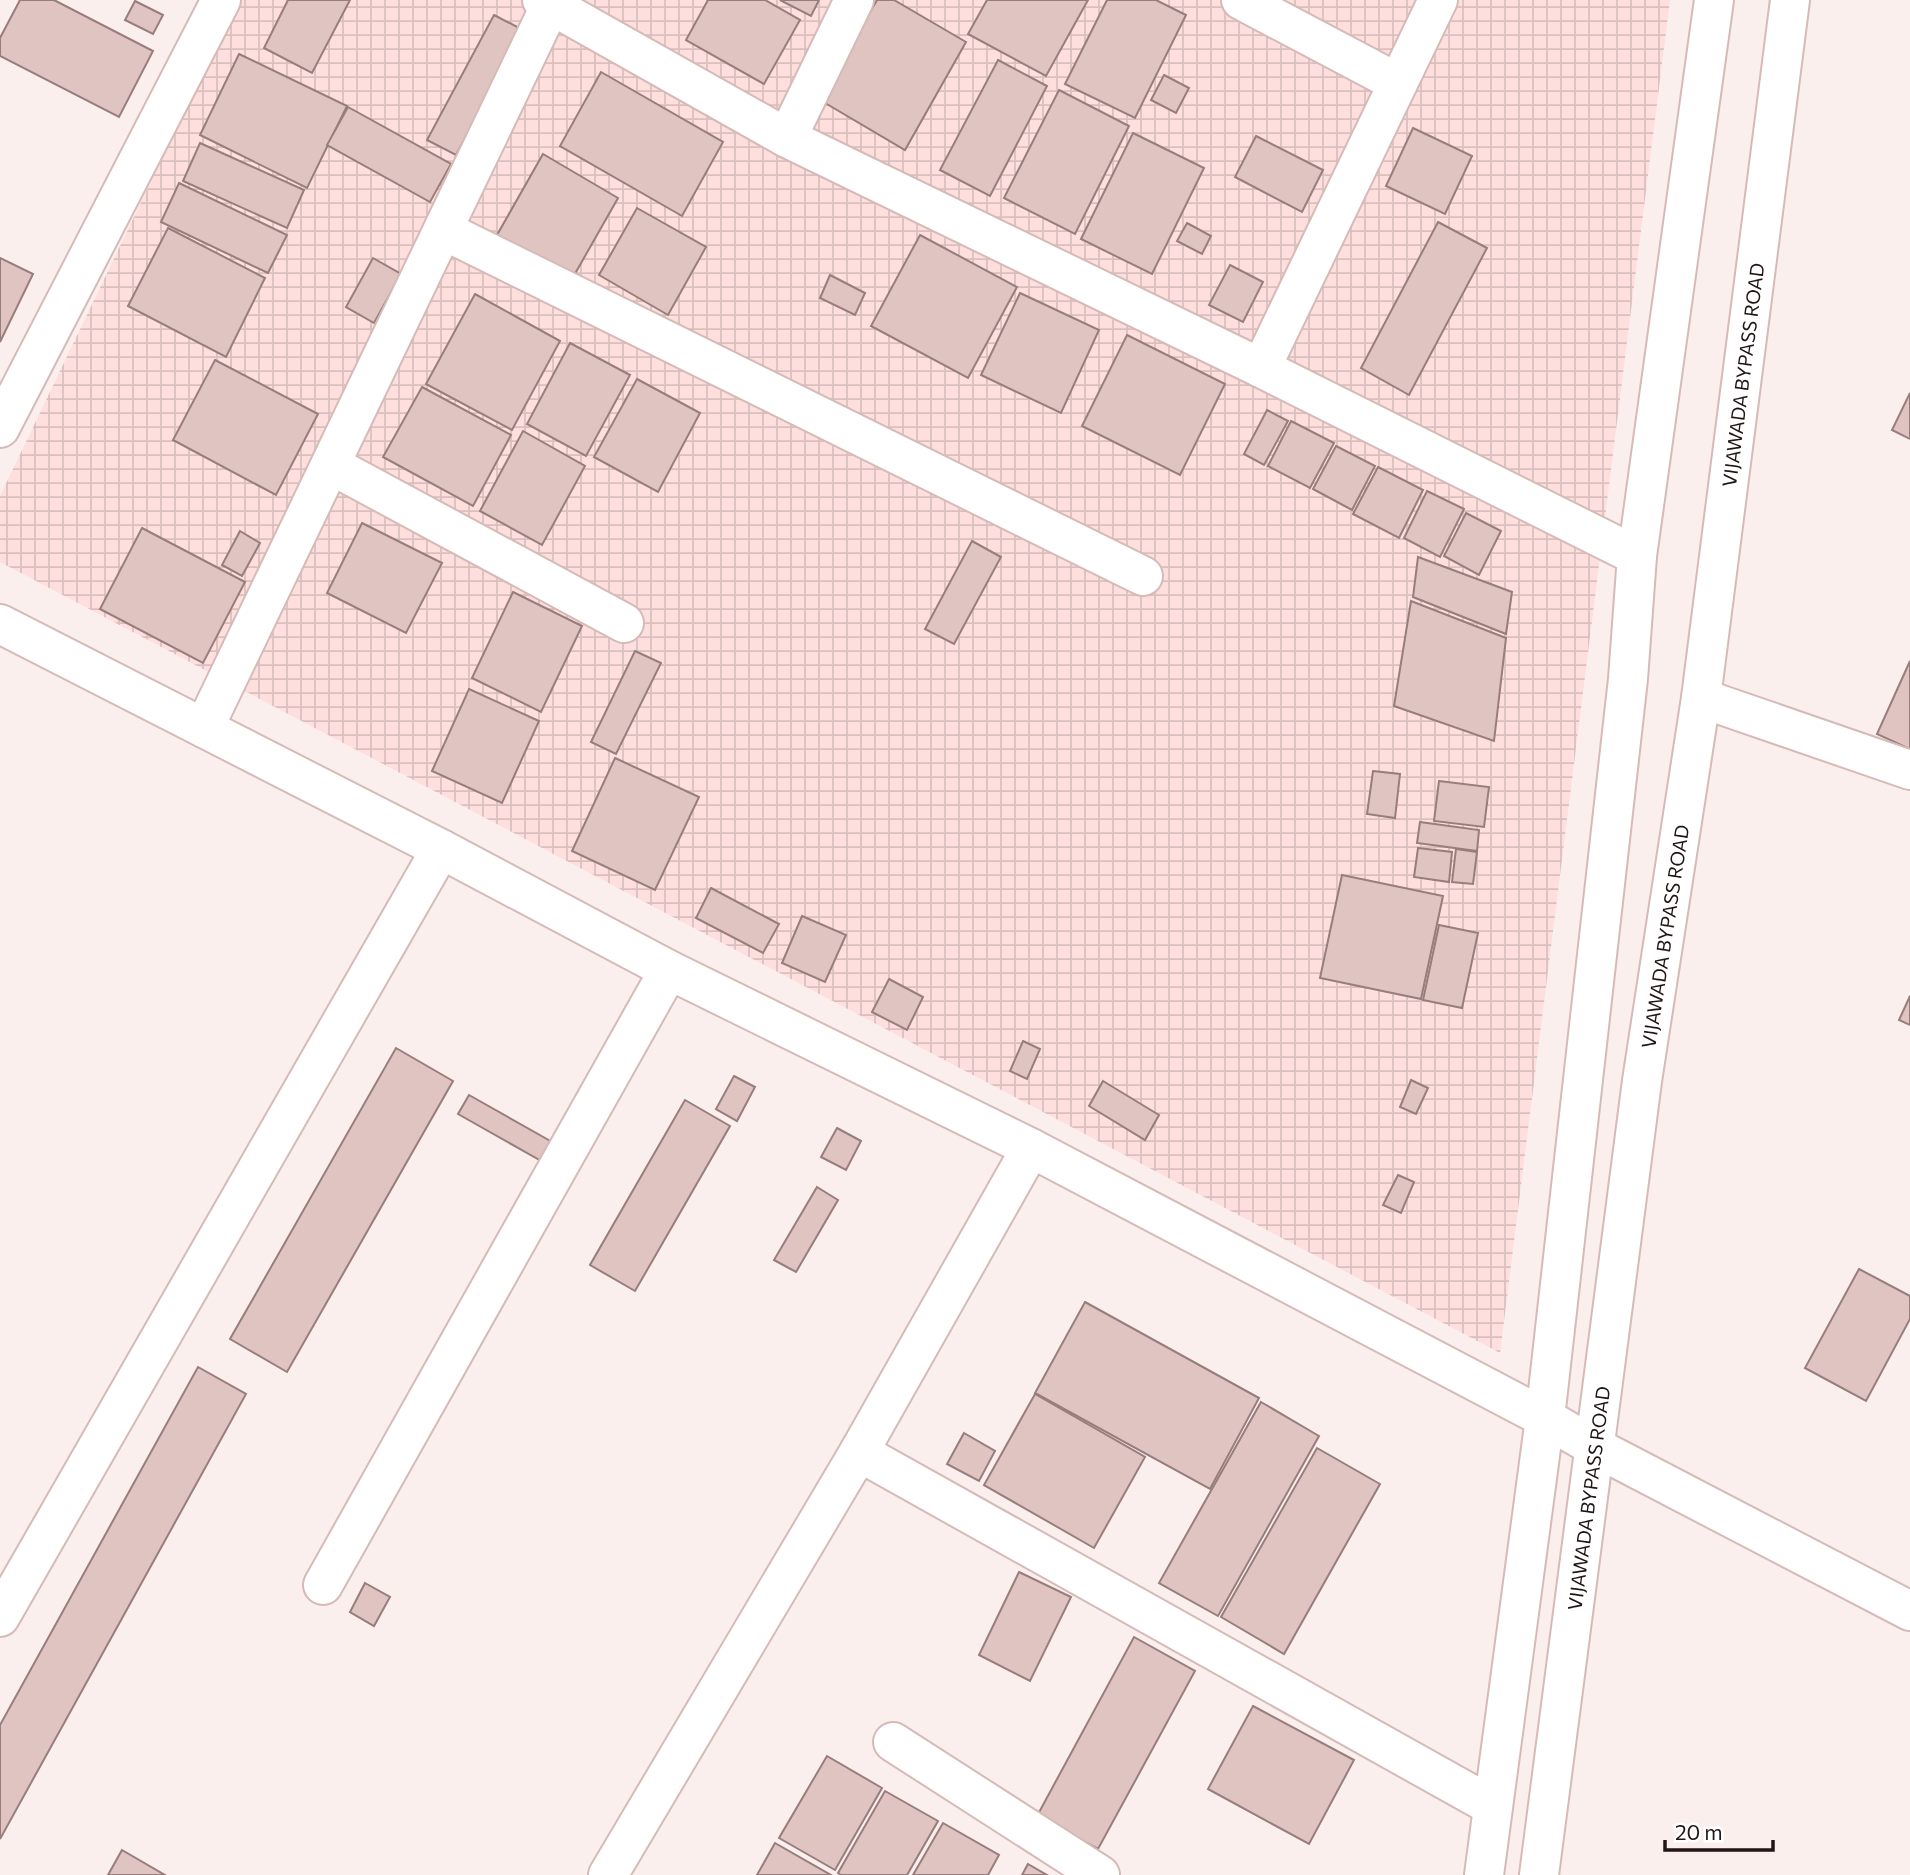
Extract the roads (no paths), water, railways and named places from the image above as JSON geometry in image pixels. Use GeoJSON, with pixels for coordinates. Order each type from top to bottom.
{"type":"FeatureCollection","features":[{"type":"Feature","properties":{"kind":"street"},"geometry":{"type":"LineString","coordinates":[[0,428],[221,0]]}},
{"type":"Feature","properties":{"kind":"street"},"geometry":{"type":"LineString","coordinates":[[787,138],[854,0]]}},
{"type":"Feature","properties":{"kind":"street"},"geometry":{"type":"LineString","coordinates":[[1241,0],[1398,83]]}},
{"type":"Feature","properties":{"kind":"street"},"geometry":{"type":"LineString","coordinates":[[1261,368],[1438,0]]}},
{"type":"Feature","properties":{"kind":"street"},"geometry":{"type":"LineString","coordinates":[[1483,1875],[1545,1418],[1626,693],[1637,556],[1714,0]]}},
{"type":"Feature","properties":{"kind":"street","name":"VIJAWADA BYPASS ROAD"},"geometry":{"type":"LineString","coordinates":[[1539,1875],[1642,1081],[1701,698],[1790,0]]}},
{"type":"Feature","properties":{"kind":"street"},"geometry":{"type":"LineString","coordinates":[[204,727],[443,230],[549,1],[787,138],[1261,368],[1637,556]]}},
{"type":"Feature","properties":{"kind":"street"},"geometry":{"type":"LineString","coordinates":[[443,230],[1143,576]]}},
{"type":"Feature","properties":{"kind":"street"},"geometry":{"type":"LineString","coordinates":[[331,465],[624,623]]}},
{"type":"Feature","properties":{"kind":"street"},"geometry":{"type":"LineString","coordinates":[[0,624],[441,849],[669,970],[1031,1147],[1910,1611]]}},
{"type":"Feature","properties":{"kind":"street"},"geometry":{"type":"LineString","coordinates":[[1701,698],[1910,770]]}},
{"type":"Feature","properties":{"kind":"street"},"geometry":{"type":"LineString","coordinates":[[0,1617],[441,849]]}},
{"type":"Feature","properties":{"kind":"street"},"geometry":{"type":"LineString","coordinates":[[323,1586],[669,970]]}},
{"type":"Feature","properties":{"kind":"street"},"geometry":{"type":"LineString","coordinates":[[608,1875],[859,1452],[1031,1147]]}},
{"type":"Feature","properties":{"kind":"street"},"geometry":{"type":"LineString","coordinates":[[859,1452],[1492,1806]]}},
{"type":"Feature","properties":{"kind":"street"},"geometry":{"type":"LineString","coordinates":[[893,1742],[1100,1875]]}}]}
